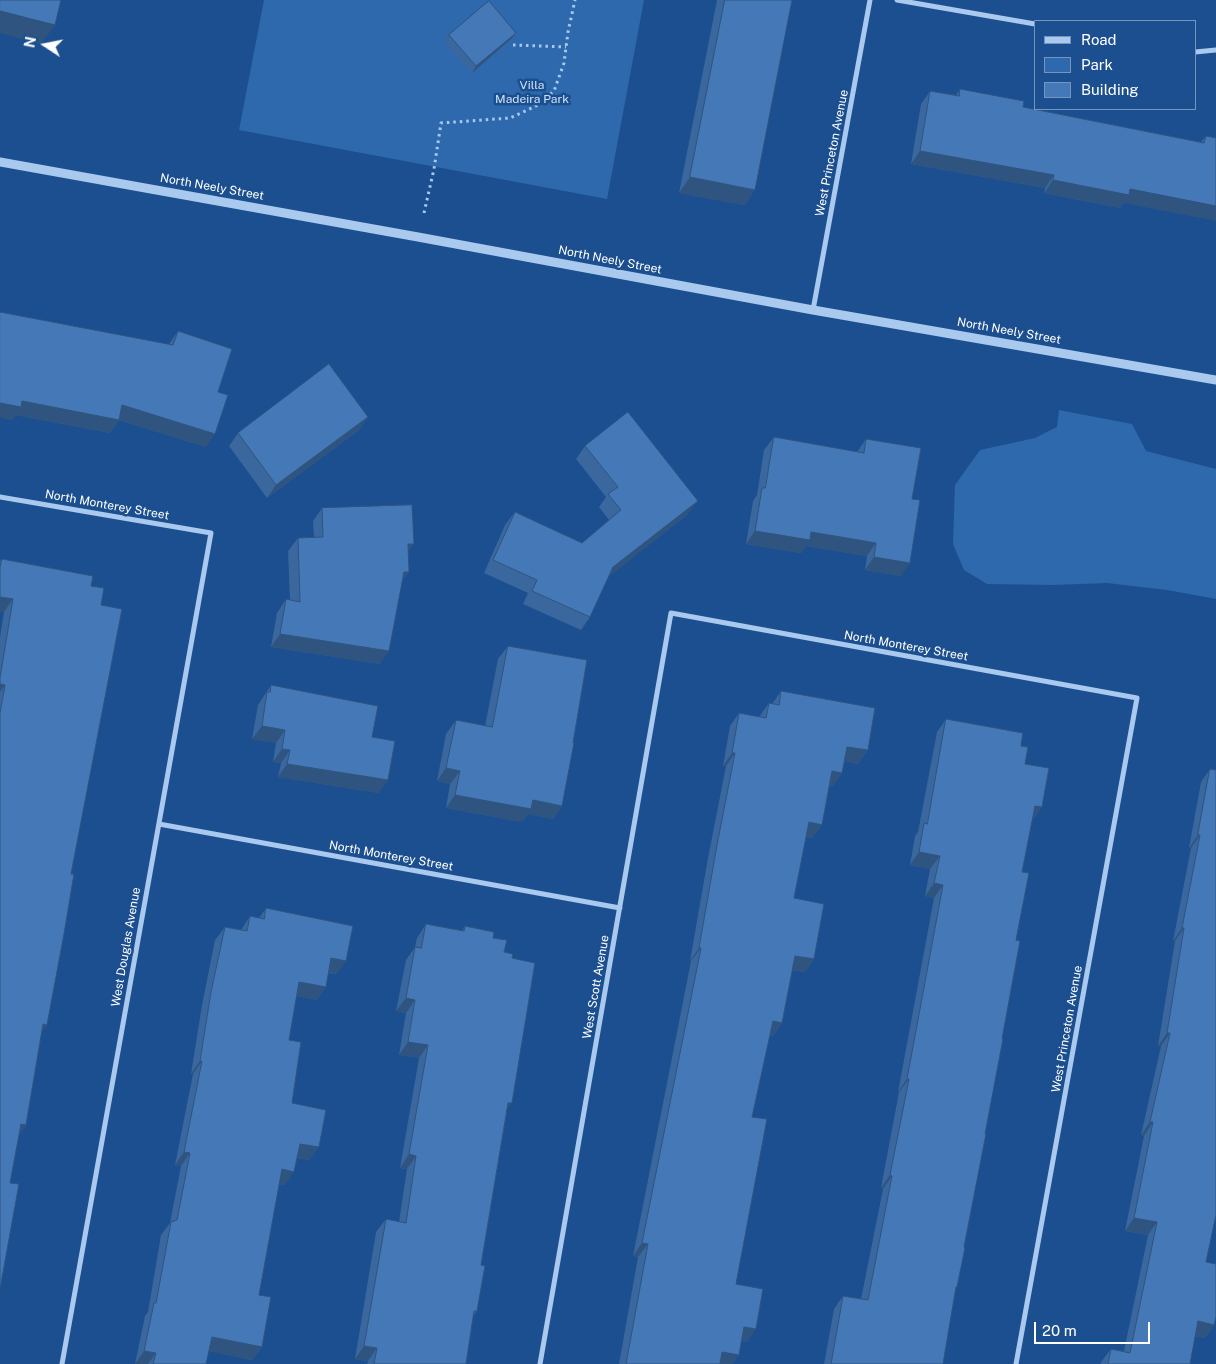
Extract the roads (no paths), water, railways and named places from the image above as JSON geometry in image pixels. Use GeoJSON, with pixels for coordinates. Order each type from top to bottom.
{"type":"FeatureCollection","features":[{"type":"Feature","properties":{"kind":"street","name":"West Princeton Avenue"},"geometry":{"type":"LineString","coordinates":[[813,310],[870,0]]}},
{"type":"Feature","properties":{"kind":"street"},"geometry":{"type":"LineString","coordinates":[[897,0],[1034,24]]}},
{"type":"Feature","properties":{"kind":"street"},"geometry":{"type":"LineString","coordinates":[[1196,52],[1216,50]]}},
{"type":"Feature","properties":{"kind":"street","name":"North Neely Street"},"geometry":{"type":"LineString","coordinates":[[0,162],[813,310],[1216,380]]}},
{"type":"Feature","properties":{"kind":"street","name":"North Monterey Street"},"geometry":{"type":"LineString","coordinates":[[0,497],[211,533]]}},
{"type":"Feature","properties":{"kind":"street","name":"West Douglas Avenue"},"geometry":{"type":"LineString","coordinates":[[62,1364],[211,533]]}},
{"type":"Feature","properties":{"kind":"street","name":"North Monterey Street"},"geometry":{"type":"LineString","coordinates":[[670,613],[1138,698]]}},
{"type":"Feature","properties":{"kind":"street","name":"West Scott Avenue"},"geometry":{"type":"LineString","coordinates":[[540,1364],[670,613]]}},
{"type":"Feature","properties":{"kind":"street","name":"West Princeton Avenue"},"geometry":{"type":"LineString","coordinates":[[1016,1364],[1138,698]]}},
{"type":"Feature","properties":{"kind":"street","name":"North Monterey Street"},"geometry":{"type":"LineString","coordinates":[[159,824],[620,908]]}},
{"type":"Feature","properties":{"kind":"park label","name":"Villa Madeira Park"},"geometry":{"type":"Point","coordinates":[532,92]}}]}
